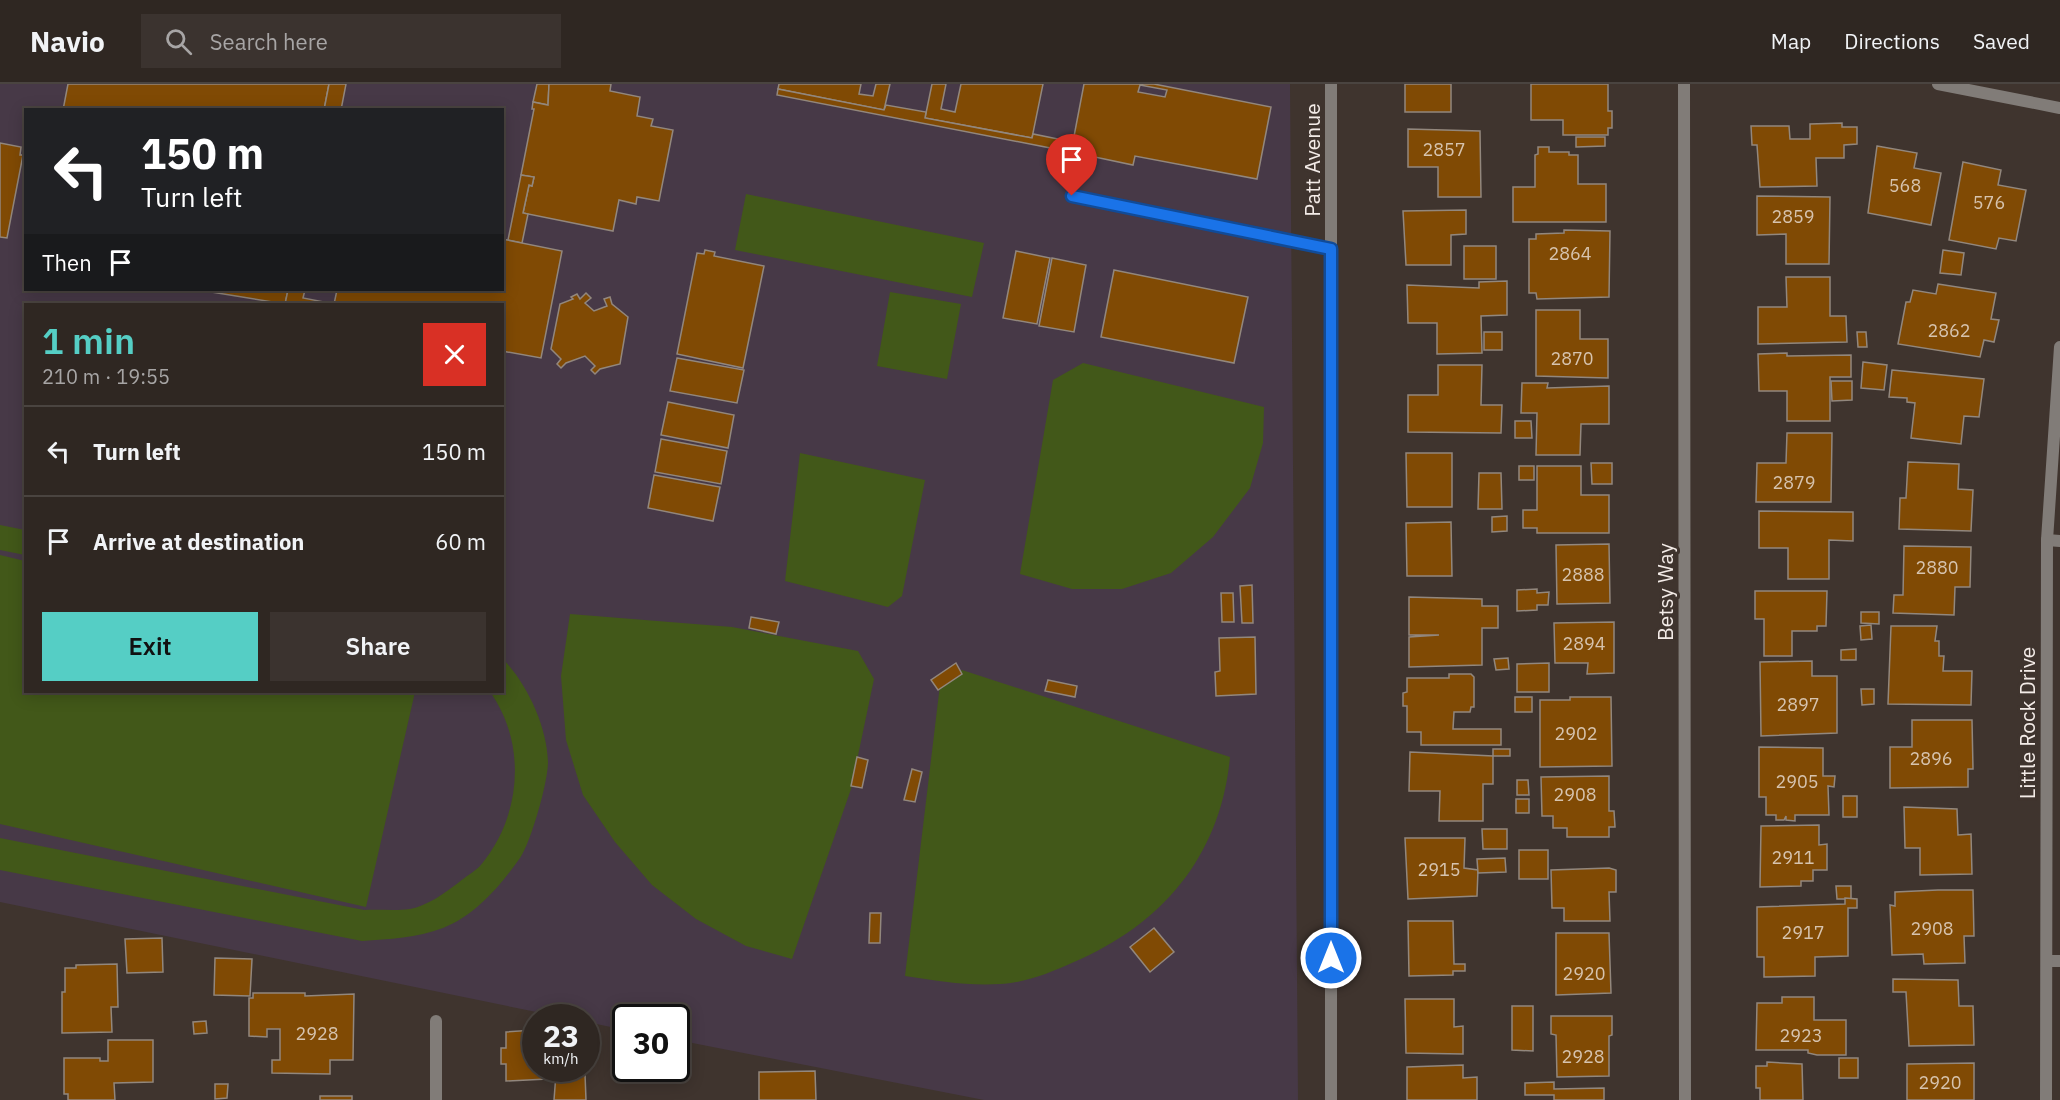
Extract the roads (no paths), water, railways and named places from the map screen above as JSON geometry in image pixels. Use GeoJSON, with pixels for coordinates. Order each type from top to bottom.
{"type":"FeatureCollection","features":[{"type":"Feature","properties":{"kind":"street","name":"Patt Avenue"},"geometry":{"type":"LineString","coordinates":[[1331,84],[1331,1100]]}},
{"type":"Feature","properties":{"kind":"street","name":"Betsy Way"},"geometry":{"type":"LineString","coordinates":[[1684,84],[1685,1100]]}},
{"type":"Feature","properties":{"kind":"street"},"geometry":{"type":"LineString","coordinates":[[1938,84],[2060,108]]}},
{"type":"Feature","properties":{"kind":"street"},"geometry":{"type":"LineString","coordinates":[[1072,196],[1331,249]]}},
{"type":"Feature","properties":{"kind":"street","name":"Little Rock Drive"},"geometry":{"type":"LineString","coordinates":[[2046,1100],[2054,961],[2046,540],[2060,347]]}},
{"type":"Feature","properties":{"kind":"street"},"geometry":{"type":"LineString","coordinates":[[2046,540],[2060,541]]}},
{"type":"Feature","properties":{"kind":"street"},"geometry":{"type":"LineString","coordinates":[[436,1021],[436,1100]]}}]}
